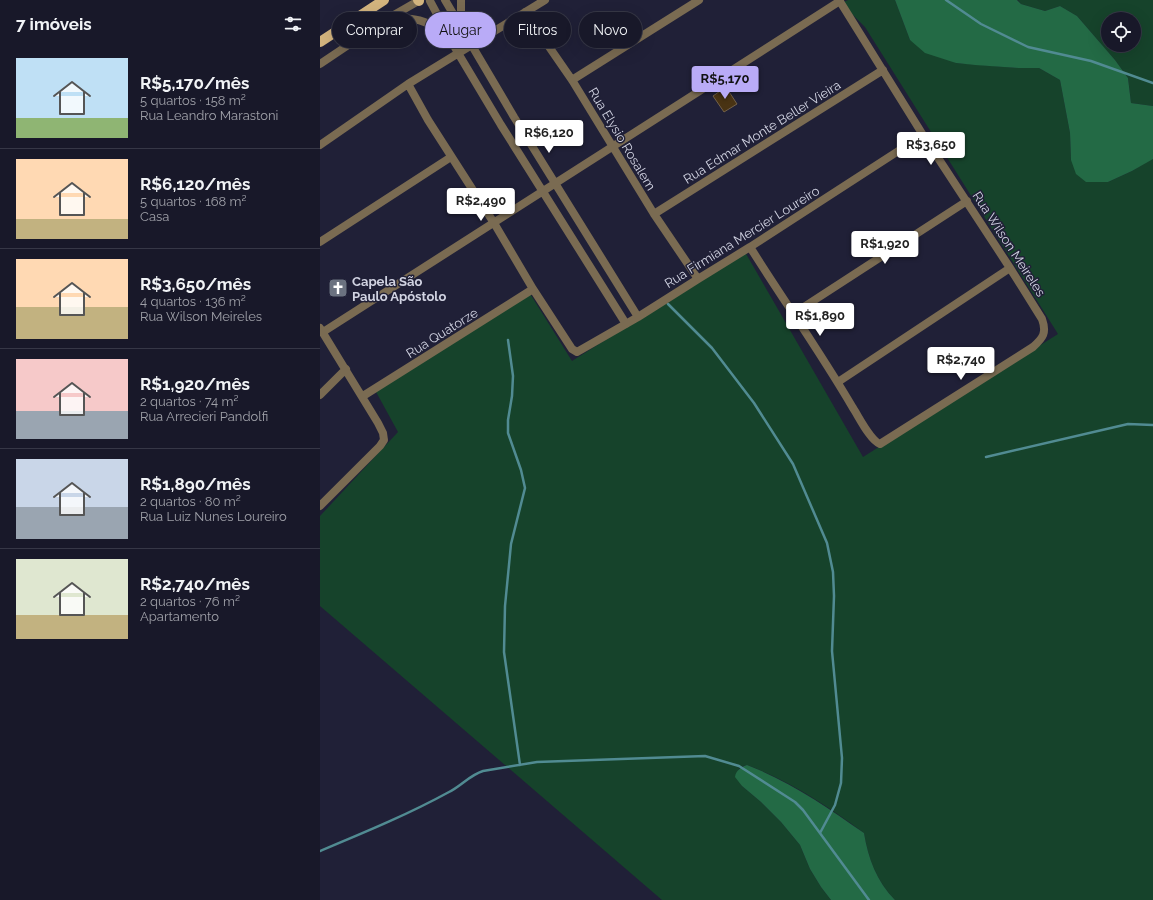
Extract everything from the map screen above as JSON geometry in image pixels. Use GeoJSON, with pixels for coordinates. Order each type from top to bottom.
{"type":"FeatureCollection","features":[{"type":"Feature","properties":{"kind":"main road"},"geometry":{"type":"LineString","coordinates":[[320,42],[380,1]]}},
{"type":"Feature","properties":{"kind":"street"},"geometry":{"type":"LineString","coordinates":[[400,12],[419,0]]}},
{"type":"Feature","properties":{"kind":"street"},"geometry":{"type":"LineString","coordinates":[[428,1],[436,2],[440,0]]}},
{"type":"Feature","properties":{"kind":"street"},"geometry":{"type":"LineString","coordinates":[[445,0],[452,12]]}},
{"type":"Feature","properties":{"kind":"street"},"geometry":{"type":"LineString","coordinates":[[461,0],[461,12]]}},
{"type":"Feature","properties":{"kind":"street"},"geometry":{"type":"LineString","coordinates":[[525,12],[545,0]]}},
{"type":"Feature","properties":{"kind":"street"},"geometry":{"type":"LineString","coordinates":[[572,80],[699,0]]}},
{"type":"Feature","properties":{"kind":"street"},"geometry":{"type":"LineString","coordinates":[[428,1],[435,12]]}},
{"type":"Feature","properties":{"kind":"street"},"geometry":{"type":"LineString","coordinates":[[320,506],[383,443],[384,437],[363,396],[321,330],[494,223],[840,1]]}},
{"type":"Feature","properties":{"kind":"street","name":"Rua Wilson Meireles"},"geometry":{"type":"LineString","coordinates":[[838,382],[875,442],[880,444],[1033,347],[1039,342],[1045,328],[1042,319],[923,135],[840,1]]}},
{"type":"Feature","properties":{"kind":"street"},"geometry":{"type":"LineString","coordinates":[[320,64],[344,48]]}},
{"type":"Feature","properties":{"kind":"street"},"geometry":{"type":"LineString","coordinates":[[455,48],[626,324]]}},
{"type":"Feature","properties":{"kind":"street"},"geometry":{"type":"LineString","coordinates":[[320,145],[408,84],[467,48]]}},
{"type":"Feature","properties":{"kind":"street"},"geometry":{"type":"LineString","coordinates":[[472,48],[638,317]]}},
{"type":"Feature","properties":{"kind":"street","name":"Rua Elysio Rosalem"},"geometry":{"type":"LineString","coordinates":[[550,48],[572,80],[654,214],[698,279]]}},
{"type":"Feature","properties":{"kind":"street","name":"Rua Edmar Monte Beller Vieira"},"geometry":{"type":"LineString","coordinates":[[654,214],[883,70]]}},
{"type":"Feature","properties":{"kind":"street"},"geometry":{"type":"LineString","coordinates":[[408,84],[428,120],[534,289]]}},
{"type":"Feature","properties":{"kind":"street"},"geometry":{"type":"LineString","coordinates":[[501,124],[514,117]]}},
{"type":"Feature","properties":{"kind":"street","name":"Rua Firmiana Mercier Loureiro"},"geometry":{"type":"LineString","coordinates":[[534,289],[572,349],[577,352],[638,317],[750,248],[923,135]]}},
{"type":"Feature","properties":{"kind":"street"},"geometry":{"type":"LineString","coordinates":[[320,242],[451,157]]}},
{"type":"Feature","properties":{"kind":"street"},"geometry":{"type":"LineString","coordinates":[[793,314],[967,201]]}},
{"type":"Feature","properties":{"kind":"street"},"geometry":{"type":"LineString","coordinates":[[750,248],[838,382],[1010,268]]}},
{"type":"Feature","properties":{"kind":"street"},"geometry":{"type":"LineString","coordinates":[[585,257],[598,250]]}},
{"type":"Feature","properties":{"kind":"street","name":"Rua Quatorze"},"geometry":{"type":"LineString","coordinates":[[363,396],[534,289]]}},
{"type":"Feature","properties":{"kind":"street"},"geometry":{"type":"LineString","coordinates":[[320,395],[346,370]]}},
{"type":"Feature","properties":{"kind":"green space"},"geometry":{"type":"Polygon","coordinates":[[[848,0],[895,0],[910,40],[956,63],[1018,68],[1039,68],[1060,80],[1070,133],[1071,160],[1108,182],[1153,159],[1153,900],[895,900],[883,885],[874,869],[864,833],[836,813],[793,786],[747,765],[740,767],[736,774],[742,786],[781,822],[800,845],[810,869],[831,900],[662,900],[320,606],[320,516],[398,432],[375,390],[529,292],[572,361],[745,252],[863,457],[1058,334],[865,27],[841,3],[848,0]]]}},
{"type":"Feature","properties":{"kind":"green space"},"geometry":{"type":"Polygon","coordinates":[[[895,0],[1017,0],[1021,4],[1045,11],[1060,6],[1077,16],[1101,44],[1101,52],[1108,52],[1115,60],[1128,78],[1131,103],[1153,106],[1153,159],[1108,182],[1086,182],[1076,174],[1071,160],[1070,133],[1060,80],[1039,68],[1018,68],[956,63],[925,53],[910,40],[895,0]]]}},
{"type":"Feature","properties":{"kind":"green space"},"geometry":{"type":"Polygon","coordinates":[[[1018,0],[1153,0],[1153,106],[1131,103],[1128,78],[1108,52],[1141,52],[1141,12],[1101,12],[1101,44],[1077,16],[1060,6],[1045,11],[1021,4],[1018,0]]]}},
{"type":"Feature","properties":{"kind":"green space"},"geometry":{"type":"Polygon","coordinates":[[[747,765],[793,787],[864,833],[874,869],[883,885],[895,900],[831,900],[810,869],[800,845],[781,822],[742,786],[735,777],[736,772],[739,769],[747,765]]]}},
{"type":"Feature","properties":{"kind":"building"},"geometry":{"type":"Polygon","coordinates":[[[726,87],[737,104],[724,112],[713,96],[726,87]]]}},
{"type":"Feature","properties":{"kind":"waterway"},"geometry":{"type":"LineString","coordinates":[[946,0],[981,24],[1028,47],[1091,61],[1153,83]]}},
{"type":"Feature","properties":{"kind":"waterway"},"geometry":{"type":"LineString","coordinates":[[668,304],[712,348],[754,403],[793,464],[827,543],[833,572],[834,596],[832,651],[842,758],[841,783],[835,805],[820,833]]}},
{"type":"Feature","properties":{"kind":"waterway"},"geometry":{"type":"LineString","coordinates":[[508,340],[513,376],[508,433],[521,470],[525,488],[511,544],[505,606],[504,652],[520,765]]}},
{"type":"Feature","properties":{"kind":"waterway"},"geometry":{"type":"LineString","coordinates":[[986,457],[1128,424],[1153,425]]}},
{"type":"Feature","properties":{"kind":"waterway"},"geometry":{"type":"LineString","coordinates":[[320,851],[417,808],[453,790],[474,775],[483,771],[537,762],[705,756],[739,766],[795,802],[803,810],[869,900]]}},
{"type":"Feature","properties":{"kind":"place","name":"Capela São Paulo Apóstolo"},"geometry":{"type":"Point","coordinates":[338,288]}}]}
